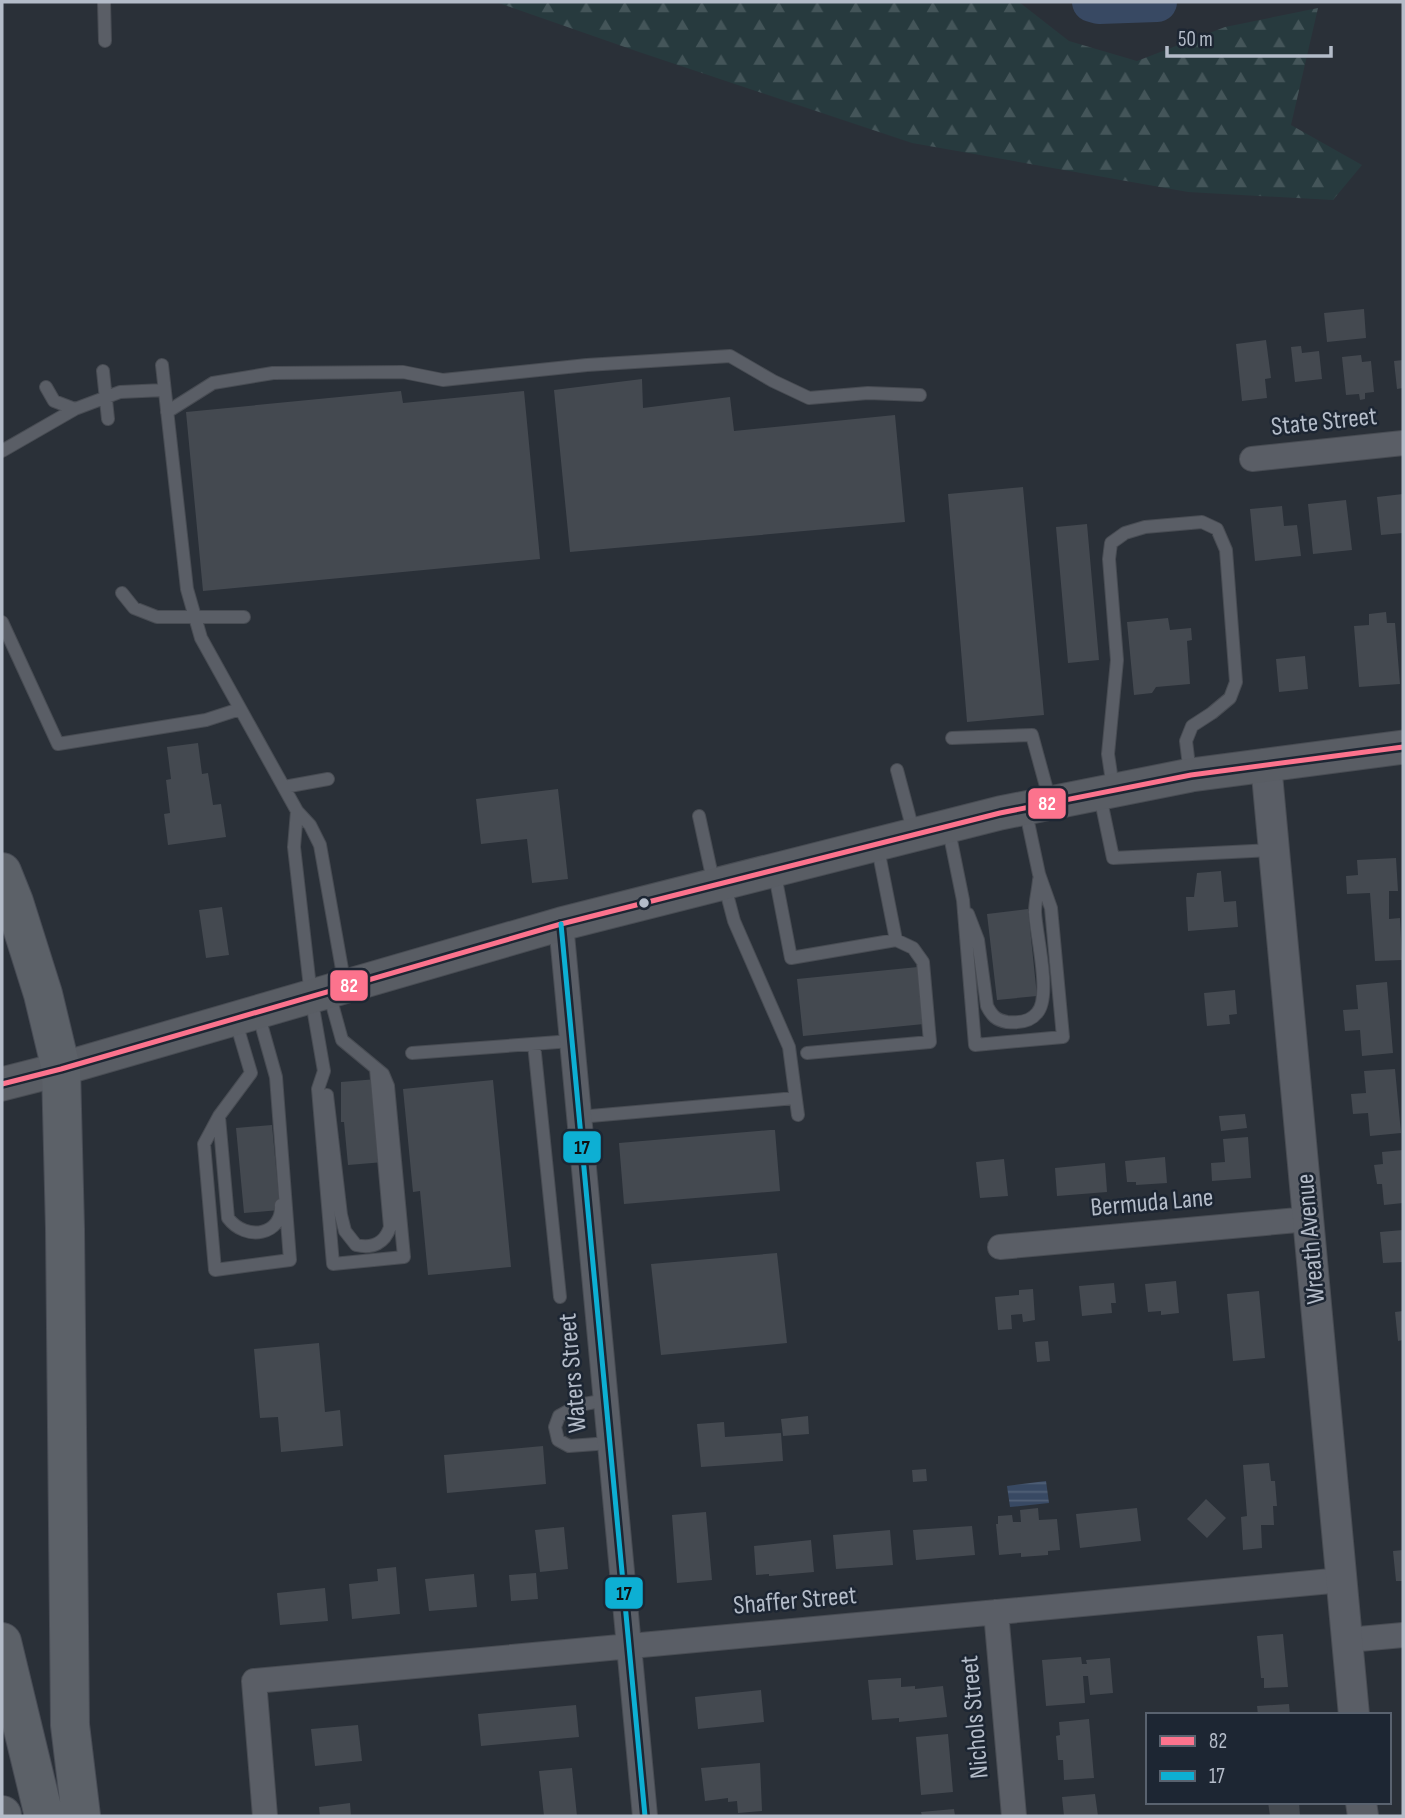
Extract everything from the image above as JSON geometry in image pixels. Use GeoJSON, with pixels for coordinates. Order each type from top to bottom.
{"type":"FeatureCollection","features":[{"type":"Feature","properties":{"kind":"main road"},"geometry":{"type":"LineString","coordinates":[[2,1084],[561,924],[1037,804],[1191,775],[1403,747]]}},
{"type":"Feature","properties":{"kind":"main road"},"geometry":{"type":"LineString","coordinates":[[2,872],[43,994],[61,1069],[70,1725],[81,1816]]}},
{"type":"Feature","properties":{"kind":"main road"},"geometry":{"type":"LineString","coordinates":[[2,1643],[44,1816]]}},
{"type":"Feature","properties":{"kind":"street","name":"State Street"},"geometry":{"type":"LineString","coordinates":[[1251,459],[1403,443]]}},
{"type":"Feature","properties":{"kind":"street","name":"Wreath Avenue"},"geometry":{"type":"LineString","coordinates":[[1266,764],[1354,1713]]}},
{"type":"Feature","properties":{"kind":"street","name":"Waters Street"},"geometry":{"type":"LineString","coordinates":[[561,924],[645,1816]]}},
{"type":"Feature","properties":{"kind":"street","name":"Bermuda Lane"},"geometry":{"type":"LineString","coordinates":[[1000,1247],[1309,1219]]}},
{"type":"Feature","properties":{"kind":"street","name":"Shaffer Street"},"geometry":{"type":"LineString","coordinates":[[265,1816],[254,1681],[1342,1580]]}},
{"type":"Feature","properties":{"kind":"street","name":"Nichols Street"},"geometry":{"type":"LineString","coordinates":[[996,1612],[1014,1816]]}},
{"type":"Feature","properties":{"kind":"street"},"geometry":{"type":"LineString","coordinates":[[1348,1640],[1403,1635]]}},
{"type":"Feature","properties":{"kind":"lane"},"geometry":{"type":"LineString","coordinates":[[104,2],[106,41]]}},
{"type":"Feature","properties":{"kind":"lane"},"geometry":{"type":"LineString","coordinates":[[167,412],[213,383],[273,373],[403,372],[443,380],[587,365],[730,356],[809,398],[868,393],[920,395]]}},
{"type":"Feature","properties":{"kind":"lane"},"geometry":{"type":"LineString","coordinates":[[162,365],[187,589],[201,638],[297,811],[310,825],[320,845],[328,991],[324,1071],[341,1215],[345,1231],[351,1240],[363,1247],[380,1243],[388,1236],[390,1227],[376,1069]]}},
{"type":"Feature","properties":{"kind":"lane"},"geometry":{"type":"LineString","coordinates":[[103,372],[108,419]]}},
{"type":"Feature","properties":{"kind":"lane"},"geometry":{"type":"LineString","coordinates":[[46,387],[54,401],[75,409]]}},
{"type":"Feature","properties":{"kind":"lane"},"geometry":{"type":"LineString","coordinates":[[2,451],[75,409],[106,396],[120,392],[164,390]]}},
{"type":"Feature","properties":{"kind":"lane"},"geometry":{"type":"LineString","coordinates":[[1191,775],[1186,741],[1192,726],[1230,698],[1236,681],[1226,550],[1217,528],[1202,522],[1145,527],[1125,533],[1111,543],[1109,559],[1118,660],[1106,791],[1113,858],[1274,850]]}},
{"type":"Feature","properties":{"kind":"lane"},"geometry":{"type":"LineString","coordinates":[[122,593],[134,608],[157,617],[244,617]]}},
{"type":"Feature","properties":{"kind":"lane"},"geometry":{"type":"LineString","coordinates":[[2,622],[58,744],[206,720],[240,709]]}},
{"type":"Feature","properties":{"kind":"lane"},"geometry":{"type":"LineString","coordinates":[[952,738],[1032,736],[1039,874],[1035,912],[1043,987],[1042,1003],[1037,1013],[1026,1021],[1013,1023],[992,1016],[987,1006],[978,940],[963,900]]}},
{"type":"Feature","properties":{"kind":"lane"},"geometry":{"type":"LineString","coordinates":[[897,770],[914,835]]}},
{"type":"Feature","properties":{"kind":"lane"},"geometry":{"type":"LineString","coordinates":[[284,787],[328,779]]}},
{"type":"Feature","properties":{"kind":"lane"},"geometry":{"type":"LineString","coordinates":[[297,811],[294,847],[342,1040],[383,1074],[388,1086],[404,1257],[333,1264],[318,1089],[324,1071]]}},
{"type":"Feature","properties":{"kind":"lane"},"geometry":{"type":"LineString","coordinates":[[699,816],[719,884],[789,1047],[798,1115]]}},
{"type":"Feature","properties":{"kind":"lane"},"geometry":{"type":"LineString","coordinates":[[948,826],[963,900],[975,1045],[1063,1037],[1051,908],[1039,874]]}},
{"type":"Feature","properties":{"kind":"lane"},"geometry":{"type":"LineString","coordinates":[[877,844],[896,940]]}},
{"type":"Feature","properties":{"kind":"lane"},"geometry":{"type":"LineString","coordinates":[[774,870],[791,958],[896,940],[913,948],[923,962],[930,1042],[807,1053]]}},
{"type":"Feature","properties":{"kind":"lane"},"geometry":{"type":"LineString","coordinates":[[246,1015],[276,1077],[290,1260],[215,1270],[204,1144],[219,1116],[251,1073],[246,1015]]}},
{"type":"Feature","properties":{"kind":"lane"},"geometry":{"type":"LineString","coordinates":[[412,1053],[572,1041]]}},
{"type":"Feature","properties":{"kind":"lane"},"geometry":{"type":"LineString","coordinates":[[534,1044],[560,1297]]}},
{"type":"Feature","properties":{"kind":"lane"},"geometry":{"type":"LineString","coordinates":[[219,1116],[228,1218],[235,1227],[244,1232],[257,1233],[270,1228],[282,1211],[275,1114],[277,1096]]}},
{"type":"Feature","properties":{"kind":"lane"},"geometry":{"type":"LineString","coordinates":[[579,1117],[795,1098]]}},
{"type":"Feature","properties":{"kind":"lane"},"geometry":{"type":"LineString","coordinates":[[606,1400],[579,1405],[558,1416],[555,1427],[558,1440],[569,1446],[610,1443]]}},
{"type":"Feature","properties":{"kind":"green space"},"geometry":{"type":"Polygon","coordinates":[[[496,2],[1019,2],[1069,41],[1137,61],[1225,27],[1318,8],[1291,125],[1362,165],[1333,200],[1188,192],[912,143],[496,2]]]}},
{"type":"Feature","properties":{"kind":"water"},"geometry":{"type":"Polygon","coordinates":[[[1046,1481],[1049,1503],[1010,1507],[1007,1486],[1046,1481]]]}},
{"type":"Feature","properties":{"kind":"building"},"geometry":{"type":"Polygon","coordinates":[[[1364,309],[1366,338],[1327,342],[1324,313],[1364,309]]]}},
{"type":"Feature","properties":{"kind":"building"},"geometry":{"type":"Polygon","coordinates":[[[1266,340],[1271,378],[1265,379],[1267,398],[1242,401],[1236,344],[1266,340]]]}},
{"type":"Feature","properties":{"kind":"building"},"geometry":{"type":"Polygon","coordinates":[[[1301,346],[1302,353],[1319,351],[1322,379],[1295,382],[1291,347],[1301,346]]]}},
{"type":"Feature","properties":{"kind":"building"},"geometry":{"type":"Polygon","coordinates":[[[1361,355],[1362,362],[1371,361],[1374,392],[1365,393],[1365,399],[1360,400],[1359,394],[1346,395],[1342,357],[1361,355]]]}},
{"type":"Feature","properties":{"kind":"building"},"geometry":{"type":"Polygon","coordinates":[[[1403,360],[1403,388],[1397,389],[1394,361],[1403,360]]]}},
{"type":"Feature","properties":{"kind":"building"},"geometry":{"type":"Polygon","coordinates":[[[642,379],[643,408],[730,397],[734,431],[895,415],[905,522],[570,552],[554,390],[642,379]]]}},
{"type":"Feature","properties":{"kind":"building"},"geometry":{"type":"Polygon","coordinates":[[[401,391],[403,403],[524,391],[540,559],[203,591],[186,412],[401,391]]]}},
{"type":"Feature","properties":{"kind":"building"},"geometry":{"type":"Polygon","coordinates":[[[1023,487],[1044,715],[967,722],[948,494],[1023,487]]]}},
{"type":"Feature","properties":{"kind":"building"},"geometry":{"type":"Polygon","coordinates":[[[1403,494],[1403,533],[1381,535],[1377,497],[1403,494]]]}},
{"type":"Feature","properties":{"kind":"building"},"geometry":{"type":"Polygon","coordinates":[[[1346,500],[1352,550],[1313,554],[1308,504],[1346,500]]]}},
{"type":"Feature","properties":{"kind":"building"},"geometry":{"type":"Polygon","coordinates":[[[1282,506],[1284,526],[1297,525],[1301,556],[1255,561],[1250,509],[1282,506]]]}},
{"type":"Feature","properties":{"kind":"building"},"geometry":{"type":"Polygon","coordinates":[[[1087,524],[1099,660],[1068,663],[1056,527],[1087,524]]]}},
{"type":"Feature","properties":{"kind":"building"},"geometry":{"type":"Polygon","coordinates":[[[1386,612],[1387,623],[1395,623],[1400,684],[1359,687],[1354,626],[1369,625],[1369,614],[1386,612]]]}},
{"type":"Feature","properties":{"kind":"building"},"geometry":{"type":"Polygon","coordinates":[[[1168,618],[1170,630],[1191,628],[1192,640],[1187,641],[1190,684],[1156,687],[1152,693],[1134,695],[1127,622],[1168,618]]]}},
{"type":"Feature","properties":{"kind":"building"},"geometry":{"type":"Polygon","coordinates":[[[1305,656],[1308,689],[1279,692],[1276,659],[1305,656]]]}},
{"type":"Feature","properties":{"kind":"building"},"geometry":{"type":"Polygon","coordinates":[[[198,743],[202,774],[208,773],[213,805],[221,804],[226,837],[168,845],[164,814],[170,813],[166,780],[171,779],[167,747],[198,743]]]}},
{"type":"Feature","properties":{"kind":"building"},"geometry":{"type":"Polygon","coordinates":[[[558,789],[568,879],[532,883],[527,839],[481,844],[476,799],[558,789]]]}},
{"type":"Feature","properties":{"kind":"building"},"geometry":{"type":"Polygon","coordinates":[[[1396,858],[1398,891],[1389,891],[1389,919],[1400,918],[1402,960],[1375,961],[1370,893],[1347,894],[1346,876],[1358,875],[1357,860],[1396,858]]]}},
{"type":"Feature","properties":{"kind":"building"},"geometry":{"type":"Polygon","coordinates":[[[1221,871],[1224,902],[1236,901],[1238,927],[1188,931],[1186,897],[1194,897],[1197,873],[1221,871]]]}},
{"type":"Feature","properties":{"kind":"building"},"geometry":{"type":"Polygon","coordinates":[[[222,907],[229,955],[206,958],[199,910],[222,907]]]}},
{"type":"Feature","properties":{"kind":"building"},"geometry":{"type":"Polygon","coordinates":[[[1028,909],[1037,996],[997,1000],[987,914],[1028,909]]]}},
{"type":"Feature","properties":{"kind":"building"},"geometry":{"type":"Polygon","coordinates":[[[918,967],[924,1024],[803,1036],[797,979],[918,967]]]}},
{"type":"Feature","properties":{"kind":"building"},"geometry":{"type":"Polygon","coordinates":[[[1387,982],[1393,1053],[1362,1056],[1360,1030],[1345,1031],[1343,1010],[1358,1009],[1356,985],[1387,982]]]}},
{"type":"Feature","properties":{"kind":"building"},"geometry":{"type":"Polygon","coordinates":[[[1235,990],[1237,1014],[1229,1015],[1230,1024],[1207,1026],[1204,993],[1235,990]]]}},
{"type":"Feature","properties":{"kind":"building"},"geometry":{"type":"Polygon","coordinates":[[[1395,1069],[1401,1133],[1370,1136],[1368,1113],[1353,1114],[1351,1094],[1366,1093],[1364,1071],[1395,1069]]]}},
{"type":"Feature","properties":{"kind":"building"},"geometry":{"type":"Polygon","coordinates":[[[377,1079],[384,1162],[348,1165],[344,1122],[341,1122],[341,1082],[377,1079]]]}},
{"type":"Feature","properties":{"kind":"building"},"geometry":{"type":"Polygon","coordinates":[[[493,1080],[511,1267],[428,1275],[420,1191],[413,1192],[403,1089],[493,1080]]]}},
{"type":"Feature","properties":{"kind":"building"},"geometry":{"type":"Polygon","coordinates":[[[1245,1114],[1247,1128],[1221,1131],[1219,1116],[1245,1114]]]}},
{"type":"Feature","properties":{"kind":"building"},"geometry":{"type":"Polygon","coordinates":[[[272,1125],[280,1210],[244,1213],[236,1128],[272,1125]]]}},
{"type":"Feature","properties":{"kind":"building"},"geometry":{"type":"Polygon","coordinates":[[[775,1130],[780,1191],[624,1204],[619,1143],[775,1130]]]}},
{"type":"Feature","properties":{"kind":"building"},"geometry":{"type":"Polygon","coordinates":[[[1248,1137],[1251,1178],[1212,1181],[1211,1163],[1225,1162],[1223,1139],[1248,1137]]]}},
{"type":"Feature","properties":{"kind":"building"},"geometry":{"type":"Polygon","coordinates":[[[1403,1150],[1403,1203],[1384,1205],[1382,1184],[1377,1184],[1374,1165],[1383,1164],[1382,1152],[1403,1150]]]}},
{"type":"Feature","properties":{"kind":"building"},"geometry":{"type":"Polygon","coordinates":[[[1165,1157],[1167,1183],[1136,1185],[1136,1182],[1127,1182],[1125,1161],[1165,1157]]]}},
{"type":"Feature","properties":{"kind":"building"},"geometry":{"type":"Polygon","coordinates":[[[1004,1159],[1008,1196],[980,1198],[976,1162],[1004,1159]]]}},
{"type":"Feature","properties":{"kind":"building"},"geometry":{"type":"Polygon","coordinates":[[[1105,1163],[1107,1192],[1057,1196],[1055,1168],[1105,1163]]]}},
{"type":"Feature","properties":{"kind":"building"},"geometry":{"type":"Polygon","coordinates":[[[1403,1230],[1403,1262],[1383,1263],[1380,1232],[1403,1230]]]}},
{"type":"Feature","properties":{"kind":"building"},"geometry":{"type":"Polygon","coordinates":[[[777,1253],[787,1343],[661,1355],[651,1264],[777,1253]]]}},
{"type":"Feature","properties":{"kind":"building"},"geometry":{"type":"Polygon","coordinates":[[[1176,1281],[1179,1313],[1161,1315],[1161,1311],[1148,1312],[1145,1284],[1176,1281]]]}},
{"type":"Feature","properties":{"kind":"building"},"geometry":{"type":"Polygon","coordinates":[[[1114,1283],[1116,1303],[1111,1303],[1112,1313],[1082,1316],[1079,1286],[1114,1283]]]}},
{"type":"Feature","properties":{"kind":"building"},"geometry":{"type":"Polygon","coordinates":[[[1033,1289],[1035,1320],[1023,1322],[1022,1314],[1011,1315],[1012,1329],[998,1330],[995,1297],[1019,1295],[1019,1290],[1033,1289]]]}},
{"type":"Feature","properties":{"kind":"building"},"geometry":{"type":"Polygon","coordinates":[[[1259,1291],[1265,1358],[1233,1361],[1227,1294],[1259,1291]]]}},
{"type":"Feature","properties":{"kind":"building"},"geometry":{"type":"Polygon","coordinates":[[[1403,1311],[1403,1340],[1398,1341],[1395,1312],[1403,1311]]]}},
{"type":"Feature","properties":{"kind":"building"},"geometry":{"type":"Polygon","coordinates":[[[1048,1341],[1050,1361],[1037,1362],[1035,1342],[1048,1341]]]}},
{"type":"Feature","properties":{"kind":"building"},"geometry":{"type":"Polygon","coordinates":[[[319,1343],[325,1412],[340,1410],[343,1446],[281,1452],[278,1417],[260,1418],[254,1349],[319,1343]]]}},
{"type":"Feature","properties":{"kind":"building"},"geometry":{"type":"Polygon","coordinates":[[[808,1416],[809,1434],[783,1436],[781,1419],[808,1416]]]}},
{"type":"Feature","properties":{"kind":"building"},"geometry":{"type":"Polygon","coordinates":[[[724,1422],[725,1437],[781,1433],[783,1461],[701,1467],[697,1424],[724,1422]]]}},
{"type":"Feature","properties":{"kind":"building"},"geometry":{"type":"Polygon","coordinates":[[[543,1446],[546,1484],[447,1493],[444,1455],[543,1446]]]}},
{"type":"Feature","properties":{"kind":"building"},"geometry":{"type":"Polygon","coordinates":[[[1269,1463],[1271,1481],[1275,1481],[1277,1506],[1273,1506],[1274,1525],[1261,1525],[1262,1548],[1243,1550],[1241,1517],[1247,1516],[1243,1465],[1269,1463]]]}},
{"type":"Feature","properties":{"kind":"building"},"geometry":{"type":"Polygon","coordinates":[[[926,1469],[927,1481],[913,1482],[912,1470],[926,1469]]]}},
{"type":"Feature","properties":{"kind":"building"},"geometry":{"type":"Polygon","coordinates":[[[1206,1499],[1226,1518],[1207,1538],[1187,1519],[1206,1499]]]}},
{"type":"Feature","properties":{"kind":"building"},"geometry":{"type":"Polygon","coordinates":[[[1038,1508],[1039,1520],[1057,1519],[1060,1550],[1048,1551],[1048,1555],[999,1555],[996,1524],[998,1516],[1012,1515],[1013,1522],[1021,1522],[1020,1510],[1038,1508]]]}},
{"type":"Feature","properties":{"kind":"building"},"geometry":{"type":"Polygon","coordinates":[[[1137,1508],[1141,1541],[1080,1548],[1076,1514],[1137,1508]]]}},
{"type":"Feature","properties":{"kind":"building"},"geometry":{"type":"Polygon","coordinates":[[[706,1512],[712,1580],[677,1583],[672,1515],[706,1512]]]}},
{"type":"Feature","properties":{"kind":"building"},"geometry":{"type":"Polygon","coordinates":[[[972,1526],[975,1555],[916,1560],[913,1530],[972,1526]]]}},
{"type":"Feature","properties":{"kind":"building"},"geometry":{"type":"Polygon","coordinates":[[[564,1527],[568,1569],[540,1572],[535,1530],[564,1527]]]}},
{"type":"Feature","properties":{"kind":"building"},"geometry":{"type":"Polygon","coordinates":[[[890,1530],[893,1565],[836,1569],[833,1535],[890,1530]]]}},
{"type":"Feature","properties":{"kind":"building"},"geometry":{"type":"Polygon","coordinates":[[[811,1540],[814,1572],[756,1575],[754,1546],[811,1540]]]}},
{"type":"Feature","properties":{"kind":"building"},"geometry":{"type":"Polygon","coordinates":[[[1403,1550],[1403,1581],[1396,1581],[1393,1551],[1403,1550]]]}},
{"type":"Feature","properties":{"kind":"building"},"geometry":{"type":"Polygon","coordinates":[[[396,1567],[400,1614],[352,1619],[349,1584],[378,1581],[377,1569],[396,1567]]]}},
{"type":"Feature","properties":{"kind":"building"},"geometry":{"type":"Polygon","coordinates":[[[536,1573],[538,1599],[511,1601],[509,1575],[536,1573]]]}},
{"type":"Feature","properties":{"kind":"building"},"geometry":{"type":"Polygon","coordinates":[[[474,1574],[477,1607],[429,1611],[425,1579],[474,1574]]]}},
{"type":"Feature","properties":{"kind":"building"},"geometry":{"type":"Polygon","coordinates":[[[325,1588],[328,1621],[280,1625],[277,1593],[325,1588]]]}},
{"type":"Feature","properties":{"kind":"building"},"geometry":{"type":"Polygon","coordinates":[[[1283,1634],[1288,1687],[1264,1688],[1257,1636],[1283,1634]]]}},
{"type":"Feature","properties":{"kind":"building"},"geometry":{"type":"Polygon","coordinates":[[[1081,1657],[1082,1664],[1087,1664],[1086,1660],[1110,1658],[1113,1693],[1090,1695],[1088,1676],[1083,1676],[1085,1703],[1046,1706],[1042,1660],[1081,1657]]]}},
{"type":"Feature","properties":{"kind":"building"},"geometry":{"type":"Polygon","coordinates":[[[901,1678],[901,1687],[915,1686],[915,1689],[943,1686],[947,1717],[899,1722],[899,1718],[872,1720],[868,1680],[901,1678]]]}},
{"type":"Feature","properties":{"kind":"building"},"geometry":{"type":"Polygon","coordinates":[[[761,1690],[764,1722],[698,1729],[695,1697],[761,1690]]]}},
{"type":"Feature","properties":{"kind":"building"},"geometry":{"type":"Polygon","coordinates":[[[1289,1704],[1290,1713],[1258,1713],[1257,1706],[1289,1704]]]}},
{"type":"Feature","properties":{"kind":"building"},"geometry":{"type":"Polygon","coordinates":[[[576,1705],[579,1737],[481,1746],[478,1714],[576,1705]]]}},
{"type":"Feature","properties":{"kind":"building"},"geometry":{"type":"Polygon","coordinates":[[[1089,1719],[1094,1778],[1064,1780],[1063,1760],[1058,1760],[1056,1736],[1060,1735],[1059,1722],[1089,1719]]]}},
{"type":"Feature","properties":{"kind":"building"},"geometry":{"type":"Polygon","coordinates":[[[358,1725],[362,1761],[315,1766],[311,1729],[358,1725]]]}},
{"type":"Feature","properties":{"kind":"building"},"geometry":{"type":"Polygon","coordinates":[[[948,1734],[953,1792],[921,1795],[916,1737],[948,1734]]]}},
{"type":"Feature","properties":{"kind":"building"},"geometry":{"type":"Polygon","coordinates":[[[760,1763],[762,1811],[738,1813],[737,1801],[728,1802],[728,1798],[705,1801],[701,1768],[760,1763]]]}},
{"type":"Feature","properties":{"kind":"building"},"geometry":{"type":"Polygon","coordinates":[[[572,1768],[577,1816],[544,1816],[539,1771],[572,1768]]]}},
{"type":"Feature","properties":{"kind":"building"},"geometry":{"type":"Polygon","coordinates":[[[1095,1794],[1098,1816],[1064,1816],[1062,1797],[1095,1794]]]}},
{"type":"Feature","properties":{"kind":"building"},"geometry":{"type":"Polygon","coordinates":[[[350,1803],[351,1816],[320,1816],[319,1807],[350,1803]]]}},
{"type":"Feature","properties":{"kind":"building"},"geometry":{"type":"Polygon","coordinates":[[[1268,1804],[1299,1804],[1300,1816],[1270,1816],[1268,1804]]]}},
{"type":"Feature","properties":{"kind":"building"},"geometry":{"type":"Polygon","coordinates":[[[954,1809],[955,1816],[922,1816],[921,1812],[954,1809]]]}},
{"type":"Feature","properties":{"kind":"waterway"},"geometry":{"type":"LineString","coordinates":[[1092,2],[1157,2]]}},
{"type":"Feature","properties":{"kind":"transit line","name":"82"},"geometry":{"type":"LineString","coordinates":[[2,1084],[561,924],[1000,813],[1191,775],[1403,747]]}},
{"type":"Feature","properties":{"kind":"transit line","name":"17"},"geometry":{"type":"LineString","coordinates":[[561,924],[645,1816]]}}]}
